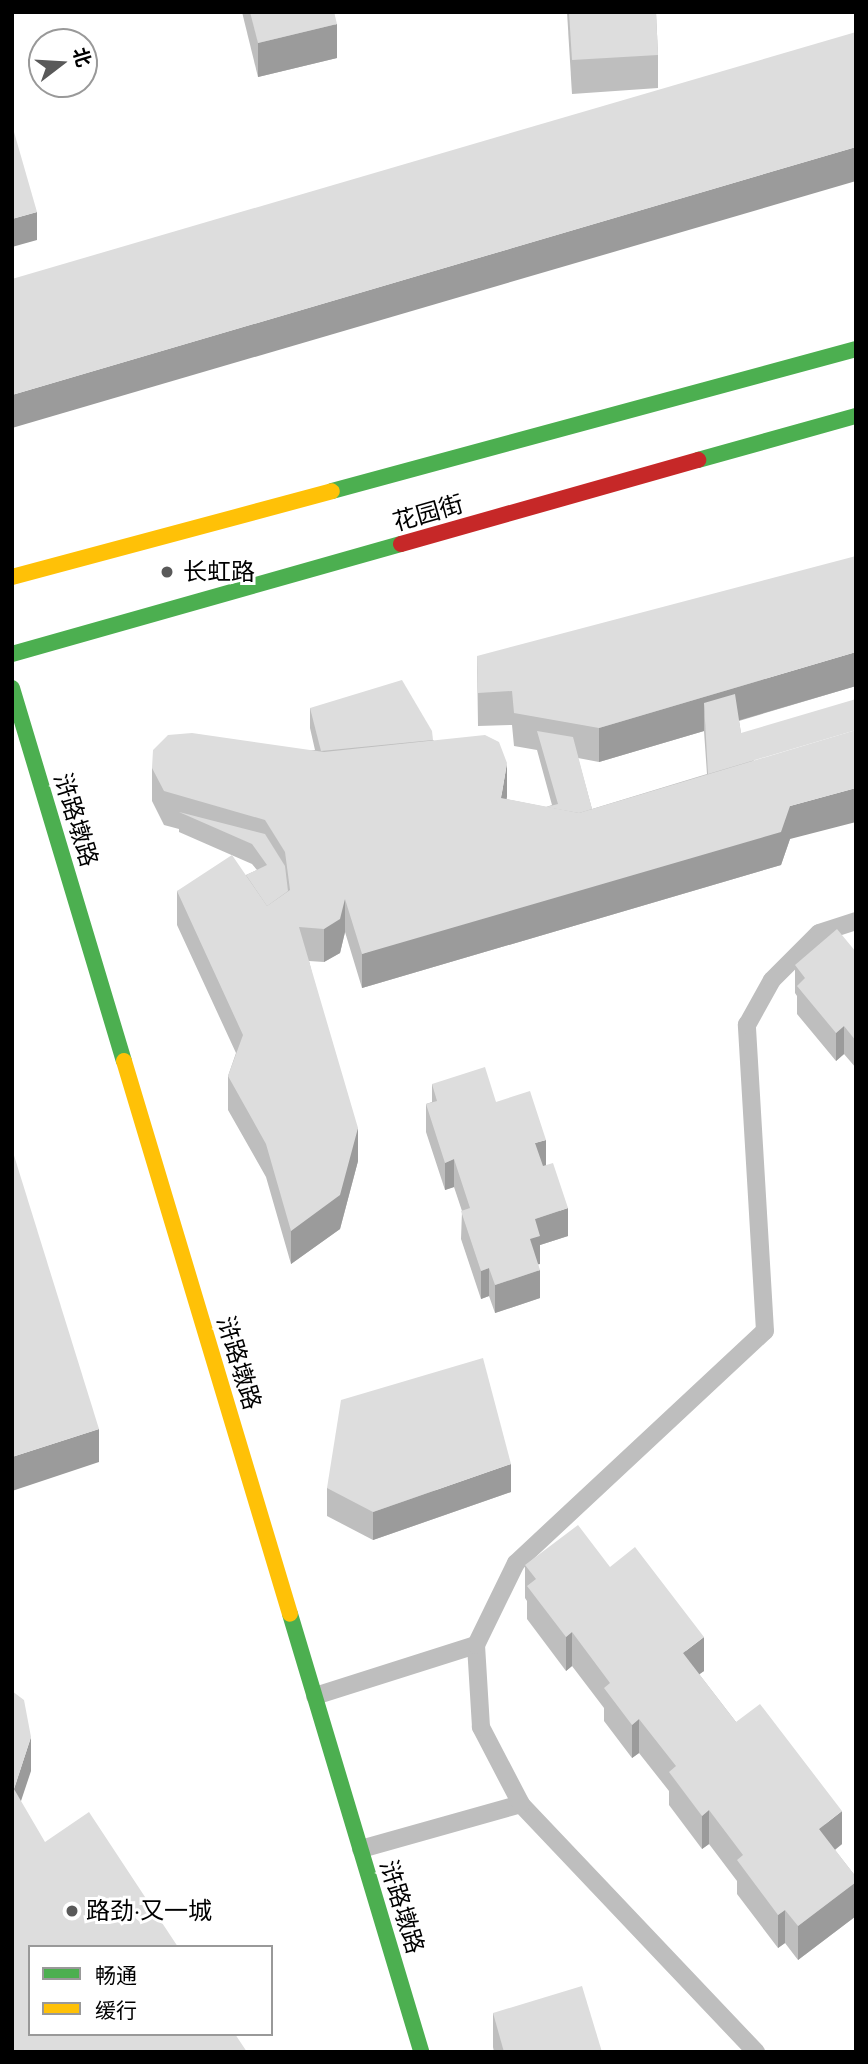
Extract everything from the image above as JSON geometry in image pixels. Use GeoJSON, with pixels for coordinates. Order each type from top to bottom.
{"type":"FeatureCollection","features":[{"type":"Feature","properties":{"kind":"main road","name":"花园街"},"geometry":{"type":"LineString","coordinates":[[12,578],[856,349]]}},
{"type":"Feature","properties":{"kind":"main road","name":"花园街"},"geometry":{"type":"LineString","coordinates":[[12,654],[856,416]]}},
{"type":"Feature","properties":{"kind":"main road","name":"浒路墩路"},"geometry":{"type":"LineString","coordinates":[[12,688],[421,2052]]}},
{"type":"Feature","properties":{"kind":"lane"},"geometry":{"type":"LineString","coordinates":[[756,2052],[521,1804],[481,1727],[476,1645],[516,1563],[765,1331],[747,1025],[772,980],[819,933],[856,921]]}},
{"type":"Feature","properties":{"kind":"lane"},"geometry":{"type":"LineString","coordinates":[[315,1696],[476,1645]]}},
{"type":"Feature","properties":{"kind":"lane"},"geometry":{"type":"LineString","coordinates":[[361,1849],[521,1804]]}},
{"type":"Feature","properties":{"kind":"building"},"geometry":{"type":"Polygon","coordinates":[[[250,12],[334,12],[337,24],[258,43],[250,12]]]}},
{"type":"Feature","properties":{"kind":"building"},"geometry":{"type":"Polygon","coordinates":[[[569,12],[656,12],[658,55],[572,60],[569,12]]]}},
{"type":"Feature","properties":{"kind":"building"},"geometry":{"type":"Polygon","coordinates":[[[856,32],[856,147],[12,395],[12,279],[856,32]]]}},
{"type":"Feature","properties":{"kind":"building"},"geometry":{"type":"Polygon","coordinates":[[[12,125],[37,212],[12,219],[12,125]]]}},
{"type":"Feature","properties":{"kind":"building"},"geometry":{"type":"Polygon","coordinates":[[[856,556],[856,652],[599,728],[514,713],[512,691],[478,693],[477,656],[856,556]]]}},
{"type":"Feature","properties":{"kind":"building"},"geometry":{"type":"Polygon","coordinates":[[[402,680],[432,731],[433,740],[321,751],[310,708],[402,680]]]}},
{"type":"Feature","properties":{"kind":"building"},"geometry":{"type":"Polygon","coordinates":[[[735,694],[741,733],[856,699],[856,730],[708,774],[704,703],[735,694]]]}},
{"type":"Feature","properties":{"kind":"building"},"geometry":{"type":"Polygon","coordinates":[[[856,730],[856,788],[790,806],[781,832],[362,954],[345,899],[340,919],[324,929],[299,927],[358,1128],[340,1195],[291,1231],[266,1144],[228,1076],[243,1035],[177,891],[232,855],[267,906],[290,890],[285,852],[265,820],[164,791],[152,768],[153,750],[168,735],[192,733],[324,752],[485,735],[499,742],[507,763],[501,798],[579,813],[856,730]]]}},
{"type":"Feature","properties":{"kind":"building"},"geometry":{"type":"Polygon","coordinates":[[[537,731],[573,737],[592,809],[579,813],[546,807],[558,804],[537,731]]]}},
{"type":"Feature","properties":{"kind":"building"},"geometry":{"type":"Polygon","coordinates":[[[179,812],[265,834],[285,866],[288,891],[267,906],[246,875],[267,865],[252,844],[179,812]]]}},
{"type":"Feature","properties":{"kind":"building"},"geometry":{"type":"Polygon","coordinates":[[[837,929],[856,952],[856,1041],[844,1026],[836,1033],[797,986],[805,978],[795,965],[837,929]]]}},
{"type":"Feature","properties":{"kind":"building"},"geometry":{"type":"Polygon","coordinates":[[[485,1067],[496,1102],[530,1091],[546,1140],[535,1143],[543,1166],[553,1163],[568,1208],[535,1219],[540,1236],[530,1239],[540,1270],[495,1285],[489,1268],[481,1271],[461,1211],[470,1208],[454,1159],[445,1163],[426,1104],[437,1101],[432,1084],[485,1067]]]}},
{"type":"Feature","properties":{"kind":"building"},"geometry":{"type":"Polygon","coordinates":[[[12,1149],[99,1429],[12,1457],[12,1149]]]}},
{"type":"Feature","properties":{"kind":"building"},"geometry":{"type":"Polygon","coordinates":[[[483,1358],[511,1464],[373,1512],[327,1488],[341,1400],[483,1358]]]}},
{"type":"Feature","properties":{"kind":"building"},"geometry":{"type":"Polygon","coordinates":[[[578,1525],[610,1567],[635,1547],[704,1637],[683,1653],[736,1722],[760,1704],[842,1811],[819,1829],[856,1877],[856,1882],[798,1926],[785,1910],[778,1915],[737,1860],[743,1855],[709,1810],[702,1816],[669,1772],[676,1766],[639,1719],[632,1725],[604,1688],[610,1683],[572,1632],[566,1637],[527,1586],[536,1579],[525,1565],[578,1525]]]}},
{"type":"Feature","properties":{"kind":"building","name":"路劲·又一城"},"geometry":{"type":"Polygon","coordinates":[[[12,1691],[24,1700],[31,1737],[14,1789],[45,1842],[89,1812],[177,1945],[28,1945],[28,2036],[236,2036],[247,2052],[12,2052],[12,1691]]]}},
{"type":"Feature","properties":{"kind":"building"},"geometry":{"type":"Polygon","coordinates":[[[582,1986],[602,2052],[504,2052],[493,2013],[582,1986]]]}},
{"type":"Feature","properties":{"kind":"traffic: fast"},"geometry":{"type":"LineString","coordinates":[[332,491],[856,349]]}},
{"type":"Feature","properties":{"kind":"traffic: fast"},"geometry":{"type":"LineString","coordinates":[[698,460],[856,416]]}},
{"type":"Feature","properties":{"kind":"traffic: fast"},"geometry":{"type":"LineString","coordinates":[[12,654],[401,544]]}},
{"type":"Feature","properties":{"kind":"traffic: fast"},"geometry":{"type":"LineString","coordinates":[[12,688],[124,1061]]}},
{"type":"Feature","properties":{"kind":"traffic: fast"},"geometry":{"type":"LineString","coordinates":[[290,1614],[421,2052]]}},
{"type":"Feature","properties":{"kind":"traffic: slow"},"geometry":{"type":"LineString","coordinates":[[12,577],[332,491]]}},
{"type":"Feature","properties":{"kind":"traffic: slow"},"geometry":{"type":"LineString","coordinates":[[124,1061],[290,1614]]}},
{"type":"Feature","properties":{"kind":"traffic: jam"},"geometry":{"type":"LineString","coordinates":[[401,544],[698,460]]}},
{"type":"Feature","properties":{"kind":"place","name":"长虹路"},"geometry":{"type":"Point","coordinates":[167,572]}},
{"type":"Feature","properties":{"kind":"place","name":"路劲·又一城"},"geometry":{"type":"Point","coordinates":[72,1911]}}]}
